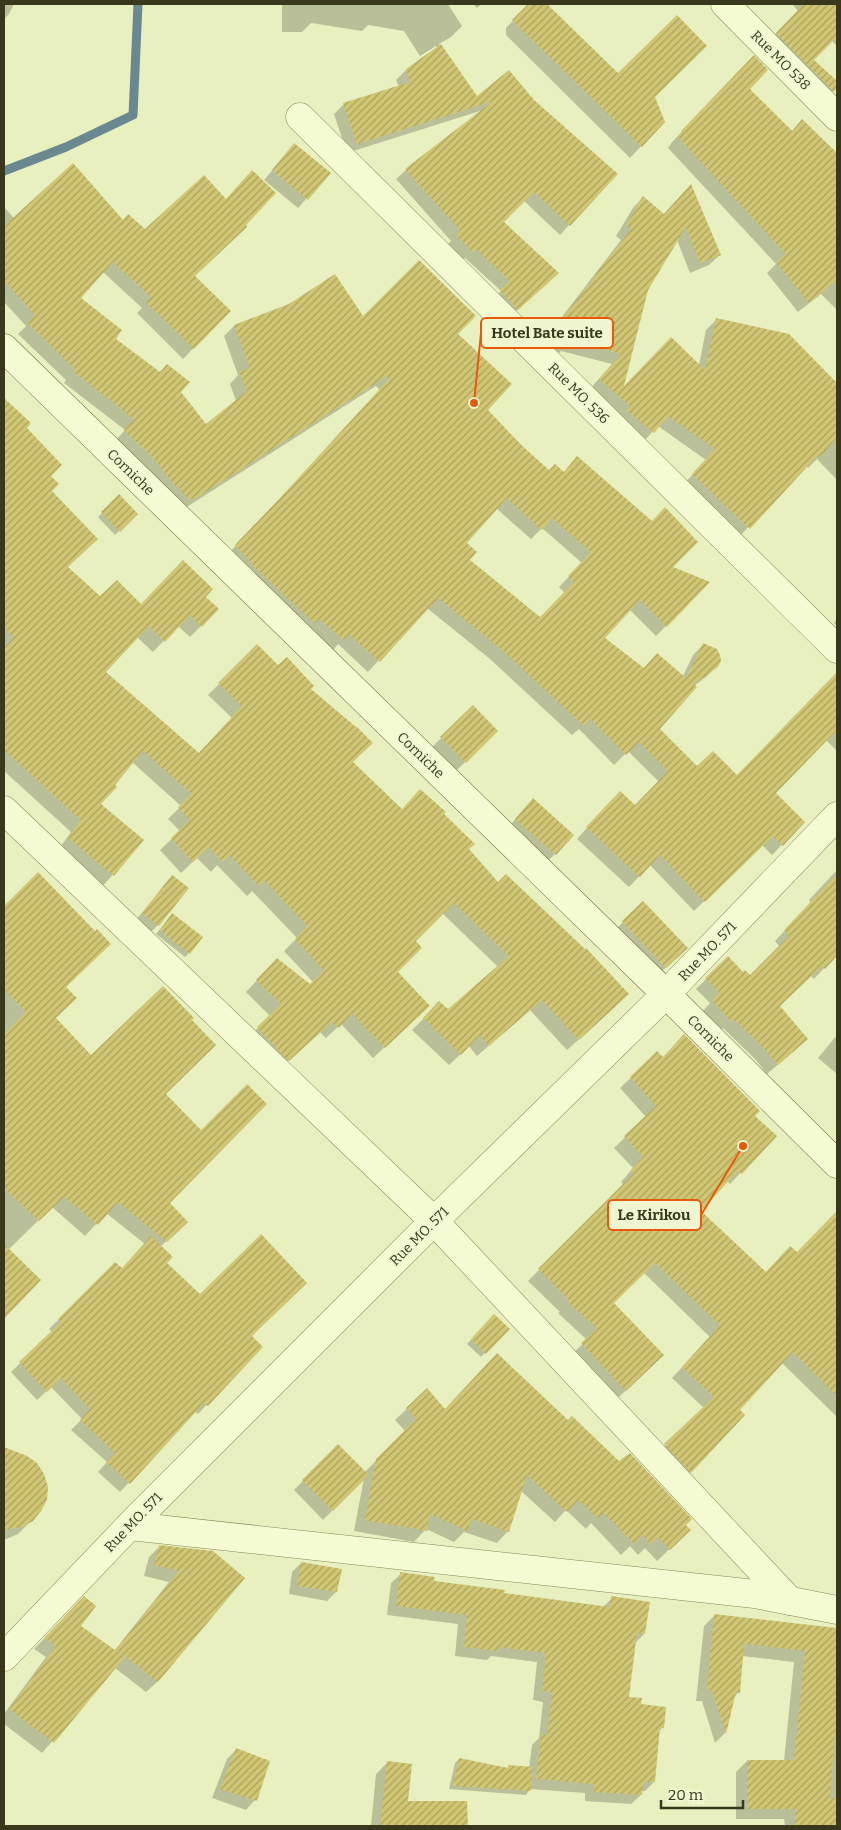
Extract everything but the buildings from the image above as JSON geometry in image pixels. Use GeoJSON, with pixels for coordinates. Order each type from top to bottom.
{"type":"FeatureCollection","features":[{"type":"Feature","properties":{"kind":"street","name":"Rue MO 538"},"geometry":{"type":"LineString","coordinates":[[725,4],[837,116]]}},
{"type":"Feature","properties":{"kind":"street","name":"Rue MO. 536"},"geometry":{"type":"LineString","coordinates":[[300,117],[837,648]]}},
{"type":"Feature","properties":{"kind":"street","name":"Corniche"},"geometry":{"type":"LineString","coordinates":[[4,348],[666,994],[837,1164]]}},
{"type":"Feature","properties":{"kind":"street"},"geometry":{"type":"LineString","coordinates":[[4,810],[434,1221],[790,1601]]}},
{"type":"Feature","properties":{"kind":"street","name":"Rue MO. 571"},"geometry":{"type":"LineString","coordinates":[[4,1657],[130,1526],[434,1221],[666,994],[837,816]]}},
{"type":"Feature","properties":{"kind":"street"},"geometry":{"type":"LineString","coordinates":[[130,1526],[755,1594],[837,1610]]}},
{"type":"Feature","properties":{"kind":"waterway"},"geometry":{"type":"LineString","coordinates":[[4,171],[66,147],[133,115],[138,4]]}},
{"type":"Feature","properties":{"kind":"place","name":"Hotel Bate suite"},"geometry":{"type":"Point","coordinates":[474,403]}},
{"type":"Feature","properties":{"kind":"place","name":"Le Kirikou"},"geometry":{"type":"Point","coordinates":[743,1146]}}]}
